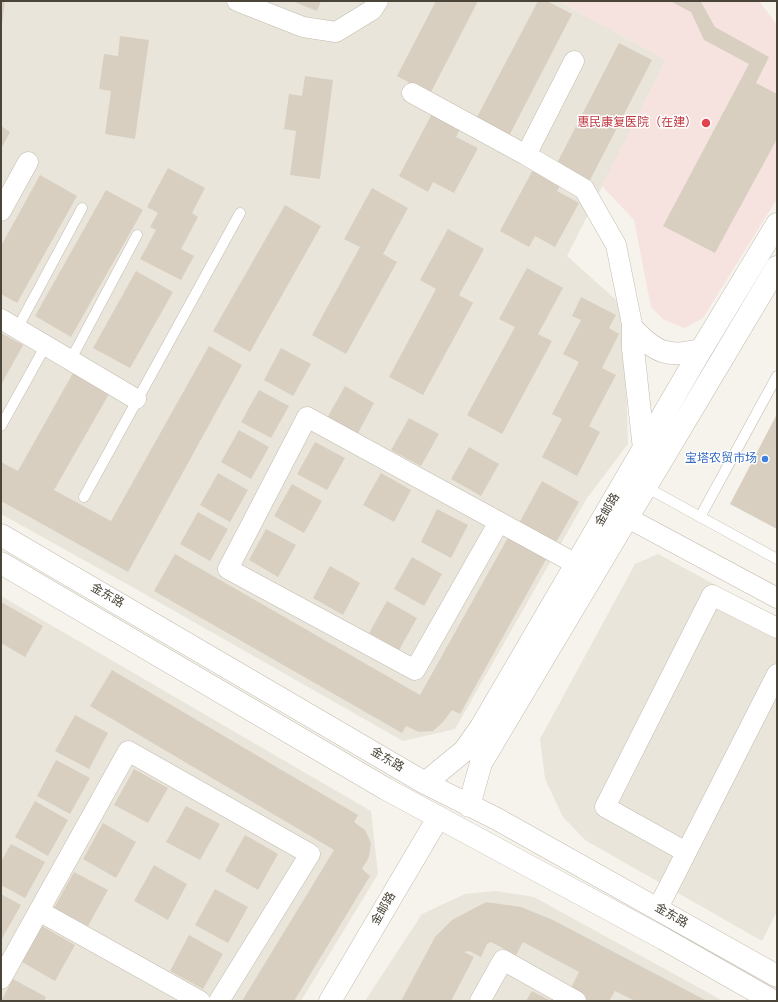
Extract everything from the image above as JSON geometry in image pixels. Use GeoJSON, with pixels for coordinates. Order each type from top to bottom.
{"type":"FeatureCollection","features":[{"type":"Feature","properties":{"kind":"street"},"geometry":{"type":"LineString","coordinates":[[237,1],[304,27],[336,32],[372,10],[378,1]]}},
{"type":"Feature","properties":{"kind":"street"},"geometry":{"type":"LineString","coordinates":[[526,155],[574,61]]}},
{"type":"Feature","properties":{"kind":"street"},"geometry":{"type":"LineString","coordinates":[[412,94],[526,155],[584,189],[616,245],[633,329],[633,348],[644,449]]}},
{"type":"Feature","properties":{"kind":"street"},"geometry":{"type":"LineString","coordinates":[[1,211],[28,162]]}},
{"type":"Feature","properties":{"kind":"street","name":"金邮路"},"geometry":{"type":"LineString","coordinates":[[637,482],[644,449],[701,350],[777,224]]}},
{"type":"Feature","properties":{"kind":"street","name":"金邮路"},"geometry":{"type":"LineString","coordinates":[[469,806],[481,763],[618,513],[777,267]]}},
{"type":"Feature","properties":{"kind":"street"},"geometry":{"type":"LineString","coordinates":[[9,324],[136,399]]}},
{"type":"Feature","properties":{"kind":"street"},"geometry":{"type":"LineString","coordinates":[[633,329],[647,344],[659,351],[671,354],[684,354],[701,350]]}},
{"type":"Feature","properties":{"kind":"street"},"geometry":{"type":"LineString","coordinates":[[499,522],[415,670],[228,569],[307,417],[576,564]]}},
{"type":"Feature","properties":{"kind":"street"},"geometry":{"type":"LineString","coordinates":[[618,513],[777,598]]}},
{"type":"Feature","properties":{"kind":"street","name":"金邮路"},"geometry":{"type":"LineString","coordinates":[[425,783],[464,751],[481,727],[576,564],[618,513]]}},
{"type":"Feature","properties":{"kind":"street","name":"金东路"},"geometry":{"type":"LineString","coordinates":[[1,535],[425,783],[658,908],[777,976]]}},
{"type":"Feature","properties":{"kind":"street","name":"金东路"},"geometry":{"type":"LineString","coordinates":[[1,563],[438,818],[664,939],[773,1001]]}},
{"type":"Feature","properties":{"kind":"street"},"geometry":{"type":"LineString","coordinates":[[686,852],[605,807],[712,595],[777,628]]}},
{"type":"Feature","properties":{"kind":"street"},"geometry":{"type":"LineString","coordinates":[[658,908],[777,674]]}},
{"type":"Feature","properties":{"kind":"street"},"geometry":{"type":"LineString","coordinates":[[1,979],[128,751],[310,854],[219,1001]]}},
{"type":"Feature","properties":{"kind":"street","name":"金邮路"},"geometry":{"type":"LineString","coordinates":[[330,1001],[438,818]]}},
{"type":"Feature","properties":{"kind":"street"},"geometry":{"type":"LineString","coordinates":[[39,911],[200,1001]]}},
{"type":"Feature","properties":{"kind":"street"},"geometry":{"type":"LineString","coordinates":[[480,1001],[503,960],[576,1001]]}},
{"type":"Feature","properties":{"kind":"lane"},"geometry":{"type":"LineString","coordinates":[[9,324],[82,208]]}},
{"type":"Feature","properties":{"kind":"lane"},"geometry":{"type":"LineString","coordinates":[[84,497],[136,399],[240,213]]}},
{"type":"Feature","properties":{"kind":"lane"},"geometry":{"type":"LineString","coordinates":[[70,360],[138,236]]}},
{"type":"Feature","properties":{"kind":"lane"},"geometry":{"type":"LineString","coordinates":[[1,426],[46,345]]}},
{"type":"Feature","properties":{"kind":"lane"},"geometry":{"type":"LineString","coordinates":[[700,517],[777,376]]}},
{"type":"Feature","properties":{"kind":"lane"},"geometry":{"type":"LineString","coordinates":[[637,482],[777,559]]}},
{"type":"Feature","properties":{"kind":"shaded area"},"geometry":{"type":"Polygon","coordinates":[[[1,1],[559,1],[666,60],[567,256],[624,307],[628,444],[587,498],[455,729],[403,741],[1,514],[1,1]]]}},
{"type":"Feature","properties":{"kind":"shaded area","name":"惠民康复医院（在建）"},"geometry":{"type":"Polygon","coordinates":[[[559,1],[759,1],[777,25],[777,199],[703,318],[685,328],[664,320],[651,307],[634,220],[602,186],[666,60],[559,1]]]}},
{"type":"Feature","properties":{"kind":"shaded area"},"geometry":{"type":"Polygon","coordinates":[[[658,554],[777,618],[777,911],[762,941],[585,840],[563,817],[545,779],[540,739],[635,564],[658,554]]]}},
{"type":"Feature","properties":{"kind":"shaded area"},"geometry":{"type":"Polygon","coordinates":[[[1,596],[371,811],[378,874],[301,1001],[1,1001],[1,596]]]}},
{"type":"Feature","properties":{"kind":"shaded area"},"geometry":{"type":"Polygon","coordinates":[[[496,891],[534,897],[723,1001],[365,1001],[422,914],[465,894],[496,891]]]}},
{"type":"Feature","properties":{"kind":"building"},"geometry":{"type":"Polygon","coordinates":[[[1,1],[5,1],[2,24],[1,24],[1,1]]]}},
{"type":"Feature","properties":{"kind":"building"},"geometry":{"type":"Polygon","coordinates":[[[292,1],[321,1],[317,11],[292,1]]]}},
{"type":"Feature","properties":{"kind":"building"},"geometry":{"type":"Polygon","coordinates":[[[436,1],[478,1],[430,94],[397,76],[436,1]]]}},
{"type":"Feature","properties":{"kind":"building"},"geometry":{"type":"Polygon","coordinates":[[[538,1],[547,1],[572,14],[509,136],[476,119],[538,1]]]}},
{"type":"Feature","properties":{"kind":"building"},"geometry":{"type":"Polygon","coordinates":[[[670,1],[701,2],[715,27],[769,57],[756,83],[777,94],[777,139],[715,253],[663,226],[749,64],[704,40],[691,12],[670,1]]]}},
{"type":"Feature","properties":{"kind":"building"},"geometry":{"type":"Polygon","coordinates":[[[120,36],[149,40],[135,139],[105,134],[111,91],[99,89],[104,54],[118,56],[120,36]]]}},
{"type":"Feature","properties":{"kind":"building"},"geometry":{"type":"Polygon","coordinates":[[[619,43],[652,60],[589,182],[556,165],[619,43]]]}},
{"type":"Feature","properties":{"kind":"building"},"geometry":{"type":"Polygon","coordinates":[[[305,76],[333,80],[320,179],[290,175],[296,131],[284,129],[289,94],[302,96],[305,76]]]}},
{"type":"Feature","properties":{"kind":"building"},"geometry":{"type":"Polygon","coordinates":[[[433,112],[461,127],[456,137],[478,148],[454,193],[433,182],[428,192],[399,176],[433,112]]]}},
{"type":"Feature","properties":{"kind":"building"},"geometry":{"type":"Polygon","coordinates":[[[1,126],[10,132],[1,149],[1,126]]]}},
{"type":"Feature","properties":{"kind":"building"},"geometry":{"type":"Polygon","coordinates":[[[535,166],[563,181],[557,191],[579,203],[555,247],[535,236],[529,247],[500,231],[535,166]]]}},
{"type":"Feature","properties":{"kind":"building"},"geometry":{"type":"Polygon","coordinates":[[[168,168],[205,188],[192,213],[198,217],[181,249],[194,256],[181,280],[140,259],[156,230],[150,227],[158,213],[147,207],[168,168]]]}},
{"type":"Feature","properties":{"kind":"building"},"geometry":{"type":"Polygon","coordinates":[[[40,175],[77,196],[17,303],[1,294],[1,246],[40,175]]]}},
{"type":"Feature","properties":{"kind":"building"},"geometry":{"type":"Polygon","coordinates":[[[372,188],[408,208],[383,254],[397,262],[346,354],[312,335],[360,247],[344,239],[372,188]]]}},
{"type":"Feature","properties":{"kind":"building"},"geometry":{"type":"Polygon","coordinates":[[[106,190],[143,210],[71,337],[35,316],[106,190]]]}},
{"type":"Feature","properties":{"kind":"building"},"geometry":{"type":"Polygon","coordinates":[[[285,205],[321,226],[250,352],[213,331],[285,205]]]}},
{"type":"Feature","properties":{"kind":"building"},"geometry":{"type":"Polygon","coordinates":[[[448,229],[484,249],[459,295],[473,303],[423,395],[389,377],[436,289],[420,280],[448,229]]]}},
{"type":"Feature","properties":{"kind":"building"},"geometry":{"type":"Polygon","coordinates":[[[527,268],[563,288],[538,334],[552,341],[502,434],[467,415],[515,327],[499,319],[527,268]]]}},
{"type":"Feature","properties":{"kind":"building"},"geometry":{"type":"Polygon","coordinates":[[[136,271],[173,292],[130,368],[93,348],[136,271]]]}},
{"type":"Feature","properties":{"kind":"building"},"geometry":{"type":"Polygon","coordinates":[[[581,297],[616,315],[609,328],[619,334],[602,368],[616,375],[589,426],[600,432],[577,476],[542,457],[562,419],[552,414],[579,362],[563,354],[581,320],[572,316],[581,297]]]}},
{"type":"Feature","properties":{"kind":"building"},"geometry":{"type":"Polygon","coordinates":[[[1,333],[23,345],[1,385],[1,333]]]}},
{"type":"Feature","properties":{"kind":"building"},"geometry":{"type":"Polygon","coordinates":[[[209,346],[242,365],[128,572],[1,501],[1,462],[18,471],[73,373],[109,394],[54,490],[111,521],[209,346]]]}},
{"type":"Feature","properties":{"kind":"building"},"geometry":{"type":"Polygon","coordinates":[[[281,348],[311,364],[293,396],[264,380],[281,348]]]}},
{"type":"Feature","properties":{"kind":"building"},"geometry":{"type":"Polygon","coordinates":[[[345,386],[374,403],[357,435],[327,418],[345,386]]]}},
{"type":"Feature","properties":{"kind":"building"},"geometry":{"type":"Polygon","coordinates":[[[259,390],[289,406],[271,438],[241,422],[259,390]]]}},
{"type":"Feature","properties":{"kind":"building","name":"宝塔农贸市场"},"geometry":{"type":"Polygon","coordinates":[[[777,414],[777,529],[730,504],[777,414]]]}},
{"type":"Feature","properties":{"kind":"building"},"geometry":{"type":"Polygon","coordinates":[[[409,418],[439,434],[421,466],[391,450],[409,418]]]}},
{"type":"Feature","properties":{"kind":"building"},"geometry":{"type":"Polygon","coordinates":[[[239,430],[269,447],[251,479],[221,462],[239,430]]]}},
{"type":"Feature","properties":{"kind":"building"},"geometry":{"type":"Polygon","coordinates":[[[315,442],[345,458],[327,490],[297,474],[315,442]]]}},
{"type":"Feature","properties":{"kind":"building"},"geometry":{"type":"Polygon","coordinates":[[[469,447],[499,464],[481,496],[451,479],[469,447]]]}},
{"type":"Feature","properties":{"kind":"building"},"geometry":{"type":"Polygon","coordinates":[[[218,473],[248,490],[230,522],[200,505],[218,473]]]}},
{"type":"Feature","properties":{"kind":"building"},"geometry":{"type":"Polygon","coordinates":[[[381,473],[411,490],[394,522],[363,505],[381,473]]]}},
{"type":"Feature","properties":{"kind":"building"},"geometry":{"type":"Polygon","coordinates":[[[542,481],[579,502],[554,546],[518,525],[542,481]]]}},
{"type":"Feature","properties":{"kind":"building"},"geometry":{"type":"Polygon","coordinates":[[[292,484],[322,501],[304,533],[274,516],[292,484]]]}},
{"type":"Feature","properties":{"kind":"building"},"geometry":{"type":"Polygon","coordinates":[[[437,509],[468,525],[451,558],[421,542],[437,509]]]}},
{"type":"Feature","properties":{"kind":"building"},"geometry":{"type":"Polygon","coordinates":[[[198,512],[228,529],[210,561],[180,544],[198,512]]]}},
{"type":"Feature","properties":{"kind":"building"},"geometry":{"type":"Polygon","coordinates":[[[266,529],[296,545],[278,577],[249,560],[266,529]]]}},
{"type":"Feature","properties":{"kind":"building"},"geometry":{"type":"Polygon","coordinates":[[[510,534],[549,554],[460,714],[452,710],[443,722],[433,731],[419,732],[406,726],[402,733],[154,591],[175,554],[420,695],[510,534]]]}},
{"type":"Feature","properties":{"kind":"building"},"geometry":{"type":"Polygon","coordinates":[[[412,557],[442,574],[424,606],[394,589],[412,557]]]}},
{"type":"Feature","properties":{"kind":"building"},"geometry":{"type":"Polygon","coordinates":[[[330,566],[360,583],[343,615],[313,598],[330,566]]]}},
{"type":"Feature","properties":{"kind":"building"},"geometry":{"type":"Polygon","coordinates":[[[387,601],[417,618],[399,650],[369,633],[387,601]]]}},
{"type":"Feature","properties":{"kind":"building"},"geometry":{"type":"Polygon","coordinates":[[[1,602],[43,626],[25,657],[1,643],[1,602]]]}},
{"type":"Feature","properties":{"kind":"building"},"geometry":{"type":"Polygon","coordinates":[[[112,670],[358,815],[354,822],[365,830],[371,843],[369,857],[362,869],[370,876],[294,1001],[242,1001],[334,850],[90,706],[112,670]]]}},
{"type":"Feature","properties":{"kind":"building"},"geometry":{"type":"Polygon","coordinates":[[[75,715],[108,733],[89,769],[55,751],[75,715]]]}},
{"type":"Feature","properties":{"kind":"building"},"geometry":{"type":"Polygon","coordinates":[[[56,760],[90,778],[70,814],[37,796],[56,760]]]}},
{"type":"Feature","properties":{"kind":"building"},"geometry":{"type":"Polygon","coordinates":[[[134,769],[168,788],[148,823],[114,805],[134,769]]]}},
{"type":"Feature","properties":{"kind":"building"},"geometry":{"type":"Polygon","coordinates":[[[35,801],[68,820],[48,856],[15,837],[35,801]]]}},
{"type":"Feature","properties":{"kind":"building"},"geometry":{"type":"Polygon","coordinates":[[[186,806],[220,824],[200,860],[166,842],[186,806]]]}},
{"type":"Feature","properties":{"kind":"building"},"geometry":{"type":"Polygon","coordinates":[[[103,823],[136,842],[116,878],[83,859],[103,823]]]}},
{"type":"Feature","properties":{"kind":"building"},"geometry":{"type":"Polygon","coordinates":[[[245,835],[278,854],[258,890],[225,871],[245,835]]]}},
{"type":"Feature","properties":{"kind":"building"},"geometry":{"type":"Polygon","coordinates":[[[11,844],[45,862],[25,898],[1,885],[1,862],[11,844]]]}},
{"type":"Feature","properties":{"kind":"building"},"geometry":{"type":"Polygon","coordinates":[[[154,865],[187,884],[168,920],[134,901],[154,865]]]}},
{"type":"Feature","properties":{"kind":"building"},"geometry":{"type":"Polygon","coordinates":[[[74,872],[108,890],[88,926],[54,908],[74,872]]]}},
{"type":"Feature","properties":{"kind":"building"},"geometry":{"type":"Polygon","coordinates":[[[215,889],[248,907],[228,943],[195,925],[215,889]]]}},
{"type":"Feature","properties":{"kind":"building"},"geometry":{"type":"Polygon","coordinates":[[[1,894],[21,905],[1,940],[1,894]]]}},
{"type":"Feature","properties":{"kind":"building"},"geometry":{"type":"Polygon","coordinates":[[[486,902],[521,907],[553,920],[707,1001],[635,1001],[615,991],[609,1001],[589,1001],[570,990],[579,972],[523,942],[516,955],[491,942],[487,944],[481,957],[469,951],[464,952],[474,957],[451,1001],[401,1001],[435,937],[452,920],[486,902]]]}},
{"type":"Feature","properties":{"kind":"building"},"geometry":{"type":"Polygon","coordinates":[[[42,926],[75,945],[55,981],[22,962],[42,926]]]}},
{"type":"Feature","properties":{"kind":"building"},"geometry":{"type":"Polygon","coordinates":[[[189,935],[223,954],[203,989],[170,971],[189,935]]]}},
{"type":"Feature","properties":{"kind":"building"},"geometry":{"type":"Polygon","coordinates":[[[13,979],[46,997],[44,1001],[1,1001],[13,979]]]}},
{"type":"Feature","properties":{"kind":"building"},"geometry":{"type":"Polygon","coordinates":[[[532,991],[551,1001],[526,1001],[532,991]]]}},
{"type":"Feature","properties":{"kind":"place","name":"惠民康复医院（在建）"},"geometry":{"type":"Point","coordinates":[706,123]}},
{"type":"Feature","properties":{"kind":"place","name":"宝塔农贸市场"},"geometry":{"type":"Point","coordinates":[765,459]}}]}
